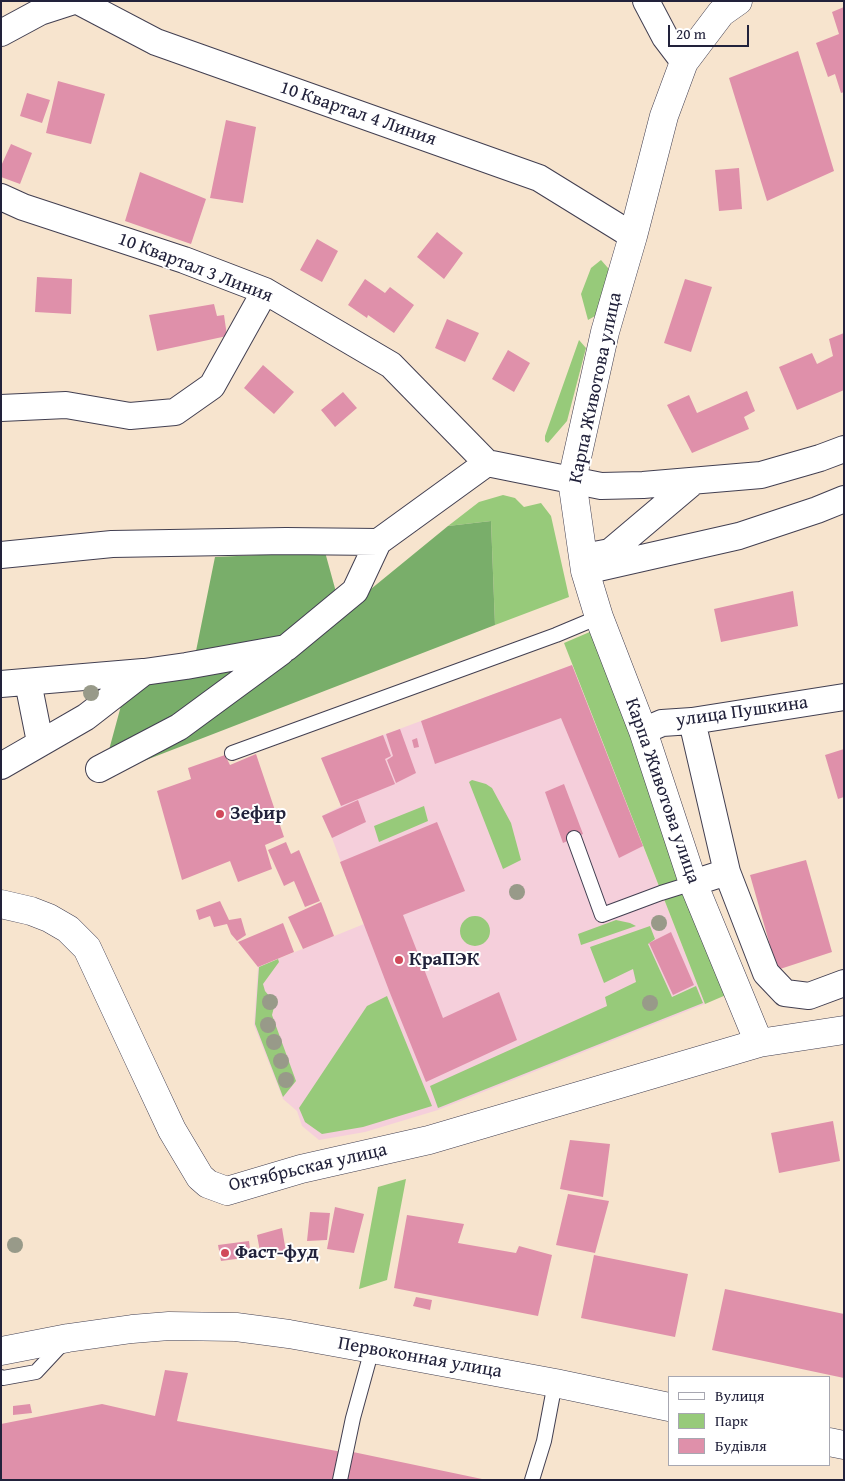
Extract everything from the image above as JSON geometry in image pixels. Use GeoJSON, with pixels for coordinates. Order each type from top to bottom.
{"type":"FeatureCollection","features":[{"type":"Feature","properties":{"kind":"main road","name":"Карпа Животова улица"},"geometry":{"type":"LineString","coordinates":[[738,1],[721,14],[684,62],[664,116],[633,236],[605,332],[572,480],[584,564],[599,617],[643,731],[693,883],[759,1042]]}},
{"type":"Feature","properties":{"kind":"main road","name":"Октябрьская улица"},"geometry":{"type":"LineString","coordinates":[[1,904],[49,918],[68,929],[87,948],[172,1130],[200,1177],[208,1184],[228,1191],[301,1169],[429,1140],[759,1042],[844,1030]]}},
{"type":"Feature","properties":{"kind":"main road","name":"Первоконная улица"},"geometry":{"type":"LineString","coordinates":[[1,1351],[68,1338],[132,1329],[169,1326],[236,1327],[289,1334],[555,1383],[668,1408]]}},
{"type":"Feature","properties":{"kind":"main road"},"geometry":{"type":"LineString","coordinates":[[830,1442],[844,1445]]}},
{"type":"Feature","properties":{"kind":"street"},"geometry":{"type":"LineString","coordinates":[[1,33],[40,12],[76,1]]}},
{"type":"Feature","properties":{"kind":"street","name":"10 Квартал 4 Линия"},"geometry":{"type":"LineString","coordinates":[[76,1],[156,42],[539,178],[633,236]]}},
{"type":"Feature","properties":{"kind":"street"},"geometry":{"type":"LineString","coordinates":[[646,1],[665,37],[684,62]]}},
{"type":"Feature","properties":{"kind":"street","name":"10 Квартал 3 Линия"},"geometry":{"type":"LineString","coordinates":[[1,197],[23,207],[184,260],[265,291],[391,365],[486,463]]}},
{"type":"Feature","properties":{"kind":"street"},"geometry":{"type":"LineString","coordinates":[[1,408],[66,405],[130,416],[175,412],[212,386],[265,291]]}},
{"type":"Feature","properties":{"kind":"street"},"geometry":{"type":"LineString","coordinates":[[99,769],[179,727],[286,648],[354,591],[378,542],[486,463],[601,486],[643,485],[761,475],[844,449]]}},
{"type":"Feature","properties":{"kind":"street"},"geometry":{"type":"LineString","coordinates":[[584,564],[610,552],[694,481]]}},
{"type":"Feature","properties":{"kind":"street"},"geometry":{"type":"LineString","coordinates":[[584,564],[739,536],[844,499]]}},
{"type":"Feature","properties":{"kind":"street"},"geometry":{"type":"LineString","coordinates":[[1,555],[112,544],[286,541],[378,542]]}},
{"type":"Feature","properties":{"kind":"street"},"geometry":{"type":"LineString","coordinates":[[1,684],[144,672],[286,648]]}},
{"type":"Feature","properties":{"kind":"street"},"geometry":{"type":"LineString","coordinates":[[1,766],[86,716],[144,672]]}},
{"type":"Feature","properties":{"kind":"street"},"geometry":{"type":"LineString","coordinates":[[28,682],[40,742]]}},
{"type":"Feature","properties":{"kind":"street","name":"улица Пушкина"},"geometry":{"type":"LineString","coordinates":[[643,731],[662,723],[692,721],[844,698]]}},
{"type":"Feature","properties":{"kind":"street"},"geometry":{"type":"LineString","coordinates":[[692,721],[728,872],[766,974],[785,992],[809,996],[844,983]]}},
{"type":"Feature","properties":{"kind":"street"},"geometry":{"type":"LineString","coordinates":[[693,883],[728,872]]}},
{"type":"Feature","properties":{"kind":"lane"},"geometry":{"type":"LineString","coordinates":[[232,753],[556,635],[599,617]]}},
{"type":"Feature","properties":{"kind":"lane"},"geometry":{"type":"LineString","coordinates":[[574,838],[602,915],[693,883]]}},
{"type":"Feature","properties":{"kind":"lane"},"geometry":{"type":"LineString","coordinates":[[1,1377],[20,1376],[36,1372],[68,1338]]}},
{"type":"Feature","properties":{"kind":"lane"},"geometry":{"type":"LineString","coordinates":[[340,1480],[353,1418],[372,1349]]}},
{"type":"Feature","properties":{"kind":"lane"},"geometry":{"type":"LineString","coordinates":[[532,1480],[544,1441],[555,1383]]}},
{"type":"Feature","properties":{"kind":"shaded area"},"geometry":{"type":"Polygon","coordinates":[[[572,665],[705,1004],[438,1110],[365,1132],[319,1140],[302,1126],[297,1111],[283,1099],[254,1025],[258,967],[364,924],[322,816],[341,806],[321,758],[572,665]]]}},
{"type":"Feature","properties":{"kind":"green space"},"geometry":{"type":"Polygon","coordinates":[[[601,260],[608,268],[610,275],[595,316],[588,320],[581,294],[591,268],[601,260]]]}},
{"type":"Feature","properties":{"kind":"green space"},"geometry":{"type":"Polygon","coordinates":[[[579,340],[586,348],[567,421],[548,443],[545,441],[545,436],[579,340]]]}},
{"type":"Feature","properties":{"kind":"green space"},"geometry":{"type":"Polygon","coordinates":[[[503,495],[515,498],[524,507],[541,503],[551,516],[569,597],[495,625],[491,521],[448,526],[479,502],[503,495]]]}},
{"type":"Feature","properties":{"kind":"green space"},"geometry":{"type":"Polygon","coordinates":[[[491,521],[495,625],[115,772],[289,656],[448,526],[491,521]]]}},
{"type":"Feature","properties":{"kind":"green space"},"geometry":{"type":"Polygon","coordinates":[[[325,552],[336,592],[290,636],[196,651],[215,557],[325,552]]]}},
{"type":"Feature","properties":{"kind":"green space"},"geometry":{"type":"Polygon","coordinates":[[[592,631],[726,995],[705,1004],[564,643],[592,631]]]}},
{"type":"Feature","properties":{"kind":"green space"},"geometry":{"type":"Polygon","coordinates":[[[261,659],[106,761],[122,702],[147,678],[261,659]]]}},
{"type":"Feature","properties":{"kind":"green space"},"geometry":{"type":"Polygon","coordinates":[[[472,780],[492,788],[511,823],[521,860],[503,869],[469,782],[472,780]]]}},
{"type":"Feature","properties":{"kind":"green space"},"geometry":{"type":"Polygon","coordinates":[[[424,806],[428,821],[379,842],[374,826],[424,806]]]}},
{"type":"Feature","properties":{"kind":"green space"},"geometry":{"type":"Polygon","coordinates":[[[475,916],[485,921],[490,931],[485,941],[475,946],[465,941],[460,931],[465,921],[475,916]]]}},
{"type":"Feature","properties":{"kind":"green space"},"geometry":{"type":"Polygon","coordinates":[[[616,920],[636,926],[581,945],[578,934],[616,920]]]}},
{"type":"Feature","properties":{"kind":"green space"},"geometry":{"type":"Polygon","coordinates":[[[650,926],[655,939],[648,944],[672,997],[696,986],[703,1003],[438,1108],[430,1086],[607,1006],[605,997],[636,982],[633,969],[604,983],[590,947],[650,926]]]}},
{"type":"Feature","properties":{"kind":"green space"},"geometry":{"type":"Polygon","coordinates":[[[278,959],[279,962],[263,984],[265,991],[275,1003],[272,1015],[296,1081],[283,1097],[255,1024],[259,967],[278,959]]]}},
{"type":"Feature","properties":{"kind":"green space"},"geometry":{"type":"Polygon","coordinates":[[[387,996],[432,1106],[363,1127],[322,1134],[305,1122],[299,1108],[367,1006],[387,996]]]}},
{"type":"Feature","properties":{"kind":"green space"},"geometry":{"type":"Polygon","coordinates":[[[406,1179],[387,1280],[359,1289],[378,1187],[406,1179]]]}},
{"type":"Feature","properties":{"kind":"building"},"geometry":{"type":"Polygon","coordinates":[[[844,7],[844,92],[841,93],[835,74],[828,77],[816,43],[839,34],[832,12],[844,7]]]}},
{"type":"Feature","properties":{"kind":"building"},"geometry":{"type":"Polygon","coordinates":[[[798,51],[834,171],[767,201],[729,78],[798,51]]]}},
{"type":"Feature","properties":{"kind":"building"},"geometry":{"type":"Polygon","coordinates":[[[58,81],[105,94],[91,144],[46,133],[58,81]]]}},
{"type":"Feature","properties":{"kind":"building"},"geometry":{"type":"Polygon","coordinates":[[[27,93],[50,100],[42,123],[20,116],[27,93]]]}},
{"type":"Feature","properties":{"kind":"building"},"geometry":{"type":"Polygon","coordinates":[[[226,120],[256,127],[243,203],[210,198],[226,120]]]}},
{"type":"Feature","properties":{"kind":"building"},"geometry":{"type":"Polygon","coordinates":[[[11,144],[32,153],[20,184],[1,177],[1,166],[11,144]]]}},
{"type":"Feature","properties":{"kind":"building"},"geometry":{"type":"Polygon","coordinates":[[[739,168],[742,209],[719,211],[715,170],[739,168]]]}},
{"type":"Feature","properties":{"kind":"building"},"geometry":{"type":"Polygon","coordinates":[[[140,172],[206,199],[191,244],[125,221],[140,172]]]}},
{"type":"Feature","properties":{"kind":"building"},"geometry":{"type":"Polygon","coordinates":[[[437,232],[463,253],[444,279],[417,257],[437,232]]]}},
{"type":"Feature","properties":{"kind":"building"},"geometry":{"type":"Polygon","coordinates":[[[317,239],[338,251],[322,282],[300,270],[317,239]]]}},
{"type":"Feature","properties":{"kind":"building"},"geometry":{"type":"Polygon","coordinates":[[[37,277],[72,279],[71,314],[35,312],[37,277]]]}},
{"type":"Feature","properties":{"kind":"building"},"geometry":{"type":"Polygon","coordinates":[[[365,279],[385,293],[390,287],[414,305],[394,333],[368,315],[367,318],[348,305],[365,279]]]}},
{"type":"Feature","properties":{"kind":"building"},"geometry":{"type":"Polygon","coordinates":[[[685,279],[712,287],[691,352],[664,343],[685,279]]]}},
{"type":"Feature","properties":{"kind":"building"},"geometry":{"type":"Polygon","coordinates":[[[214,304],[217,316],[224,315],[227,336],[157,351],[149,315],[214,304]]]}},
{"type":"Feature","properties":{"kind":"building"},"geometry":{"type":"Polygon","coordinates":[[[447,319],[479,333],[465,362],[435,348],[447,319]]]}},
{"type":"Feature","properties":{"kind":"building"},"geometry":{"type":"Polygon","coordinates":[[[844,333],[844,390],[797,410],[779,367],[812,353],[817,364],[833,356],[829,339],[844,333]]]}},
{"type":"Feature","properties":{"kind":"building"},"geometry":{"type":"Polygon","coordinates":[[[508,350],[530,363],[514,392],[492,379],[508,350]]]}},
{"type":"Feature","properties":{"kind":"building"},"geometry":{"type":"Polygon","coordinates":[[[263,365],[294,392],[274,414],[244,388],[263,365]]]}},
{"type":"Feature","properties":{"kind":"building"},"geometry":{"type":"Polygon","coordinates":[[[747,391],[755,411],[744,417],[749,429],[692,453],[667,405],[689,395],[697,413],[747,391]]]}},
{"type":"Feature","properties":{"kind":"building"},"geometry":{"type":"Polygon","coordinates":[[[343,392],[357,408],[335,427],[321,410],[343,392]]]}},
{"type":"Feature","properties":{"kind":"building"},"geometry":{"type":"Polygon","coordinates":[[[793,591],[798,626],[721,642],[714,609],[793,591]]]}},
{"type":"Feature","properties":{"kind":"building"},"geometry":{"type":"Polygon","coordinates":[[[572,665],[643,846],[619,858],[561,718],[435,764],[421,721],[572,665]]]}},
{"type":"Feature","properties":{"kind":"building"},"geometry":{"type":"Polygon","coordinates":[[[400,729],[416,773],[396,783],[387,760],[393,756],[386,734],[400,729]]]}},
{"type":"Feature","properties":{"kind":"building"},"geometry":{"type":"Polygon","coordinates":[[[383,735],[391,756],[385,759],[395,784],[341,806],[321,758],[383,735]]]}},
{"type":"Feature","properties":{"kind":"building"},"geometry":{"type":"Polygon","coordinates":[[[417,738],[419,747],[414,748],[412,740],[417,738]]]}},
{"type":"Feature","properties":{"kind":"building"},"geometry":{"type":"Polygon","coordinates":[[[844,749],[844,797],[838,799],[825,755],[844,749]]]}},
{"type":"Feature","properties":{"kind":"building","name":"Зефир"},"geometry":{"type":"Polygon","coordinates":[[[256,754],[284,837],[265,845],[272,869],[238,882],[230,861],[182,880],[157,791],[191,779],[188,768],[225,755],[230,765],[256,754]]]}},
{"type":"Feature","properties":{"kind":"building"},"geometry":{"type":"Polygon","coordinates":[[[564,784],[583,834],[563,843],[545,792],[564,784]]]}},
{"type":"Feature","properties":{"kind":"building"},"geometry":{"type":"Polygon","coordinates":[[[358,800],[366,822],[332,838],[322,816],[358,800]]]}},
{"type":"Feature","properties":{"kind":"building","name":"КраПЭК"},"geometry":{"type":"Polygon","coordinates":[[[437,822],[465,891],[403,915],[443,1018],[499,992],[517,1040],[426,1082],[340,862],[437,822]]]}},
{"type":"Feature","properties":{"kind":"building"},"geometry":{"type":"Polygon","coordinates":[[[286,842],[291,854],[299,850],[320,901],[305,907],[294,881],[284,886],[268,850],[286,842]]]}},
{"type":"Feature","properties":{"kind":"building"},"geometry":{"type":"Polygon","coordinates":[[[806,860],[832,952],[777,970],[750,875],[806,860]]]}},
{"type":"Feature","properties":{"kind":"building"},"geometry":{"type":"Polygon","coordinates":[[[220,901],[229,920],[241,918],[246,935],[237,941],[231,934],[227,924],[214,927],[210,916],[199,920],[196,910],[220,901]]]}},
{"type":"Feature","properties":{"kind":"building"},"geometry":{"type":"Polygon","coordinates":[[[321,902],[334,936],[303,949],[288,917],[321,902]]]}},
{"type":"Feature","properties":{"kind":"building"},"geometry":{"type":"Polygon","coordinates":[[[283,923],[294,952],[258,967],[238,942],[283,923]]]}},
{"type":"Feature","properties":{"kind":"building"},"geometry":{"type":"Polygon","coordinates":[[[671,932],[694,985],[673,995],[649,943],[671,932]]]}},
{"type":"Feature","properties":{"kind":"building"},"geometry":{"type":"Polygon","coordinates":[[[833,1121],[840,1161],[779,1173],[771,1133],[833,1121]]]}},
{"type":"Feature","properties":{"kind":"building"},"geometry":{"type":"Polygon","coordinates":[[[570,1140],[610,1144],[603,1197],[560,1189],[570,1140]]]}},
{"type":"Feature","properties":{"kind":"building"},"geometry":{"type":"Polygon","coordinates":[[[568,1194],[609,1201],[595,1253],[556,1245],[568,1194]]]}},
{"type":"Feature","properties":{"kind":"building"},"geometry":{"type":"Polygon","coordinates":[[[335,1207],[364,1214],[354,1253],[327,1249],[335,1207]]]}},
{"type":"Feature","properties":{"kind":"building"},"geometry":{"type":"Polygon","coordinates":[[[310,1212],[330,1213],[327,1240],[307,1241],[310,1212]]]}},
{"type":"Feature","properties":{"kind":"building"},"geometry":{"type":"Polygon","coordinates":[[[407,1215],[464,1224],[458,1243],[516,1253],[519,1246],[552,1255],[538,1316],[394,1288],[407,1215]]]}},
{"type":"Feature","properties":{"kind":"building"},"geometry":{"type":"Polygon","coordinates":[[[282,1228],[286,1252],[261,1257],[257,1235],[282,1228]]]}},
{"type":"Feature","properties":{"kind":"building"},"geometry":{"type":"Polygon","coordinates":[[[249,1241],[251,1257],[221,1261],[218,1245],[249,1241]]]}},
{"type":"Feature","properties":{"kind":"building"},"geometry":{"type":"Polygon","coordinates":[[[594,1255],[688,1274],[675,1337],[581,1318],[594,1255]]]}},
{"type":"Feature","properties":{"kind":"building"},"geometry":{"type":"Polygon","coordinates":[[[725,1289],[844,1314],[844,1378],[712,1350],[725,1289]]]}},
{"type":"Feature","properties":{"kind":"building"},"geometry":{"type":"Polygon","coordinates":[[[416,1297],[432,1300],[430,1310],[413,1306],[416,1297]]]}},
{"type":"Feature","properties":{"kind":"building"},"geometry":{"type":"Polygon","coordinates":[[[165,1370],[188,1373],[177,1421],[342,1452],[336,1480],[1,1480],[1,1424],[102,1404],[155,1416],[165,1370]]]}},
{"type":"Feature","properties":{"kind":"building"},"geometry":{"type":"Polygon","coordinates":[[[30,1404],[32,1413],[13,1415],[13,1406],[30,1404]]]}},
{"type":"Feature","properties":{"kind":"building"},"geometry":{"type":"Polygon","coordinates":[[[353,1452],[482,1479],[347,1480],[353,1452]]]}},
{"type":"Feature","properties":{"kind":"place","name":"Зефир"},"geometry":{"type":"Point","coordinates":[220,814]}},
{"type":"Feature","properties":{"kind":"place","name":"КраПЭК"},"geometry":{"type":"Point","coordinates":[399,960]}},
{"type":"Feature","properties":{"kind":"place","name":"Фаст-фуд"},"geometry":{"type":"Point","coordinates":[225,1253]}}]}
